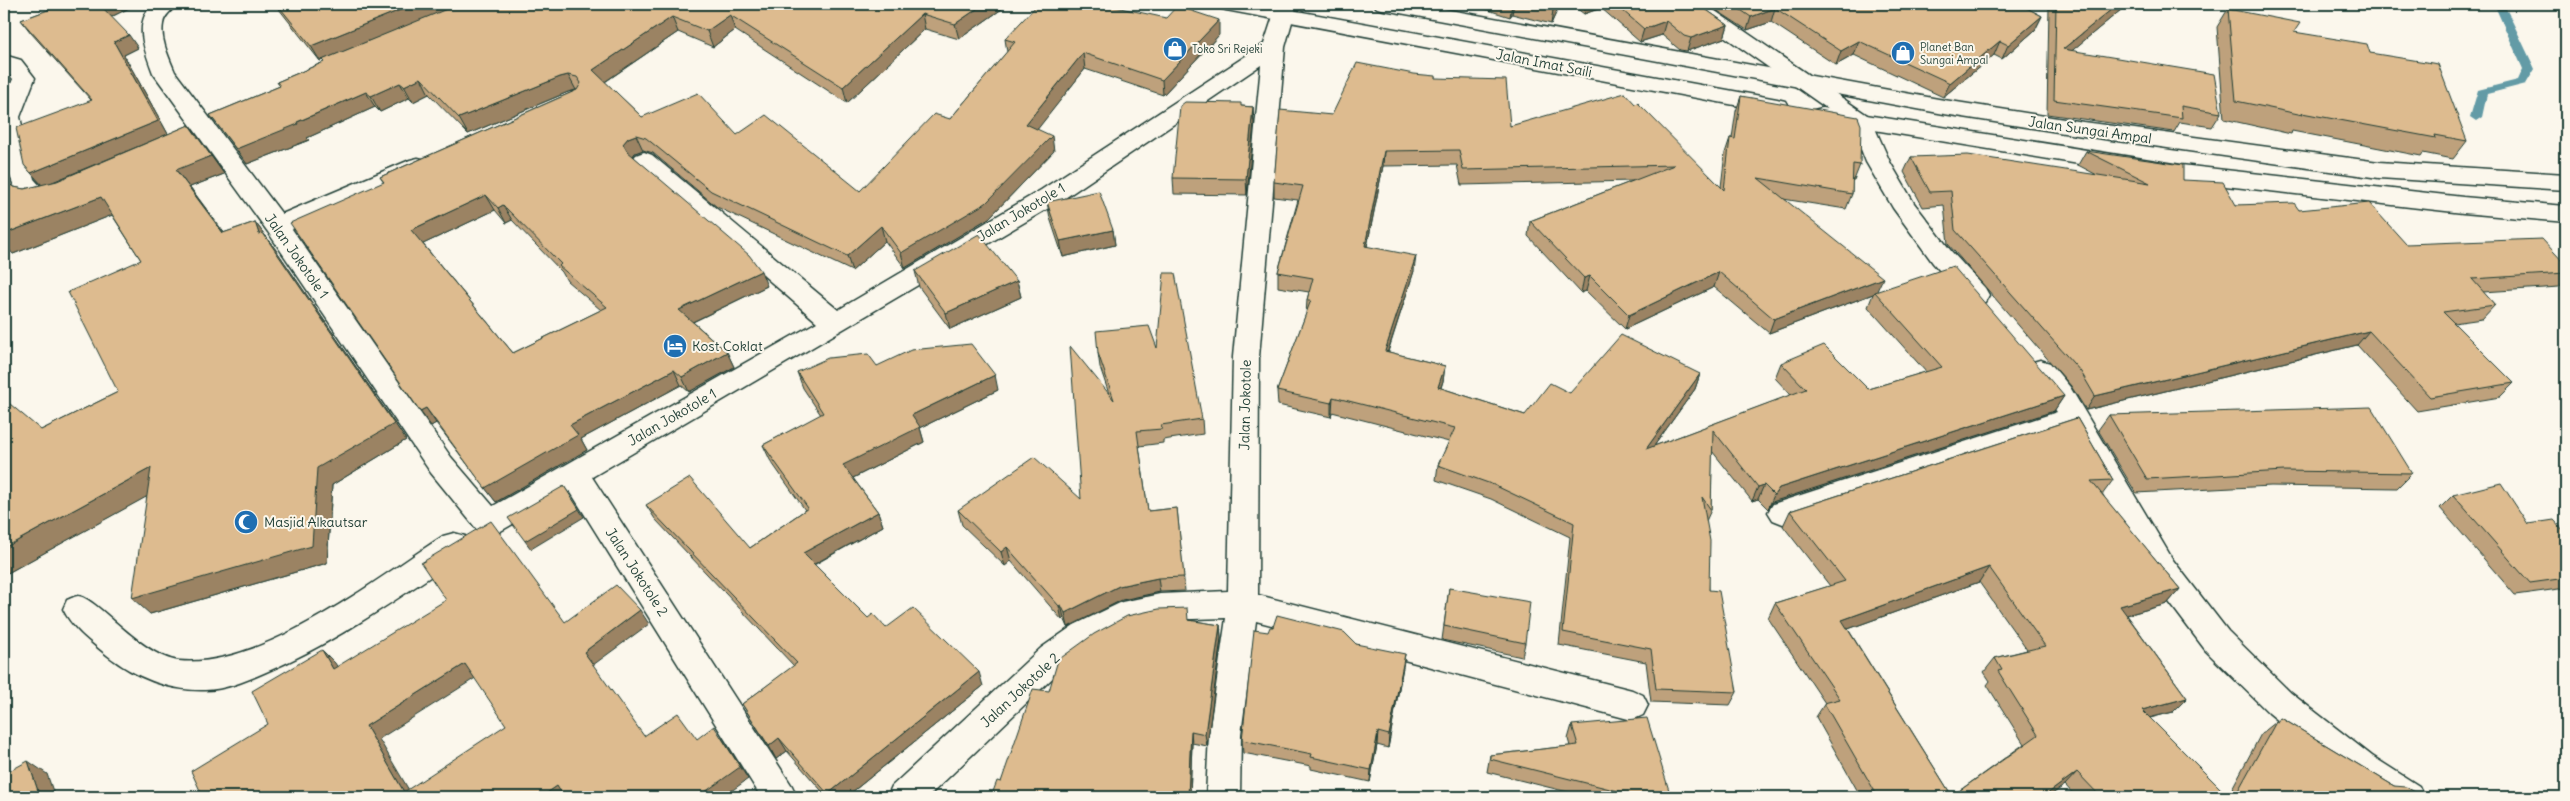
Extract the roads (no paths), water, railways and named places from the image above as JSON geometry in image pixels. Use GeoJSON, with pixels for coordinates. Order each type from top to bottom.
{"type":"FeatureCollection","features":[{"type":"Feature","properties":{"kind":"street","name":"Jalan Jokotole 1"},"geometry":{"type":"LineString","coordinates":[[166,4],[158,10],[152,24],[154,45],[164,73],[199,129],[276,226],[441,465],[489,523],[836,323],[1050,196],[1274,47]]}},
{"type":"Feature","properties":{"kind":"street","name":"Jalan Imat Saili"},"geometry":{"type":"LineString","coordinates":[[1226,4],[1284,9],[1862,122]]}},
{"type":"Feature","properties":{"kind":"street"},"geometry":{"type":"LineString","coordinates":[[1384,4],[1796,78],[1862,122],[1878,162],[1905,208],[1942,257],[1992,313]]}},
{"type":"Feature","properties":{"kind":"street","name":"Jalan Sungai Ampal"},"geometry":{"type":"LineString","coordinates":[[1691,4],[1796,78],[1953,109],[2359,168],[2464,177],[2566,182]]}},
{"type":"Feature","properties":{"kind":"street","name":"Jalan Jokotole"},"geometry":{"type":"LineString","coordinates":[[1223,797],[1226,734],[1243,604],[1246,357],[1274,47],[1284,9]]}},
{"type":"Feature","properties":{"kind":"street"},"geometry":{"type":"LineString","coordinates":[[4,62],[13,65],[24,78],[9,117],[22,181],[32,193],[39,197],[80,183]]}},
{"type":"Feature","properties":{"kind":"street","name":"Jalan Sungai Ampal"},"geometry":{"type":"LineString","coordinates":[[1862,122],[2181,173],[2566,214]]}},
{"type":"Feature","properties":{"kind":"street"},"geometry":{"type":"LineString","coordinates":[[276,226],[440,157]]}},
{"type":"Feature","properties":{"kind":"street"},"geometry":{"type":"LineString","coordinates":[[644,160],[836,323]]}},
{"type":"Feature","properties":{"kind":"street"},"geometry":{"type":"LineString","coordinates":[[2359,168],[2374,195]]}},
{"type":"Feature","properties":{"kind":"street"},"geometry":{"type":"LineString","coordinates":[[2023,350],[2060,394],[2162,569],[2217,641],[2280,703],[2360,767],[2406,797]]}},
{"type":"Feature","properties":{"kind":"street"},"geometry":{"type":"LineString","coordinates":[[1783,512],[2073,418]]}},
{"type":"Feature","properties":{"kind":"street","name":"Jalan Jokotole 2"},"geometry":{"type":"LineString","coordinates":[[574,473],[780,797]]}},
{"type":"Feature","properties":{"kind":"street"},"geometry":{"type":"LineString","coordinates":[[78,608],[132,657],[178,676],[216,676],[256,664],[297,643],[489,523]]}},
{"type":"Feature","properties":{"kind":"street","name":"Jalan Jokotole 2"},"geometry":{"type":"LineString","coordinates":[[904,797],[1052,658],[1085,635],[1122,615],[1160,608],[1243,604],[1632,705]]}},
{"type":"Feature","properties":{"kind":"waterway"},"geometry":{"type":"LineString","coordinates":[[2476,117],[2482,92],[2522,82],[2529,69],[2499,4]]}},
{"type":"Feature","properties":{"kind":"place","name":"Toko Sri Rejeki"},"geometry":{"type":"Point","coordinates":[1175,49]}},
{"type":"Feature","properties":{"kind":"place","name":"Planet Ban Sungai Ampal"},"geometry":{"type":"Point","coordinates":[1903,53]}},
{"type":"Feature","properties":{"kind":"place","name":"Kost Coklat"},"geometry":{"type":"Point","coordinates":[675,346]}},
{"type":"Feature","properties":{"kind":"place","name":"Masjid Alkautsar"},"geometry":{"type":"Point","coordinates":[246,522]}}]}
